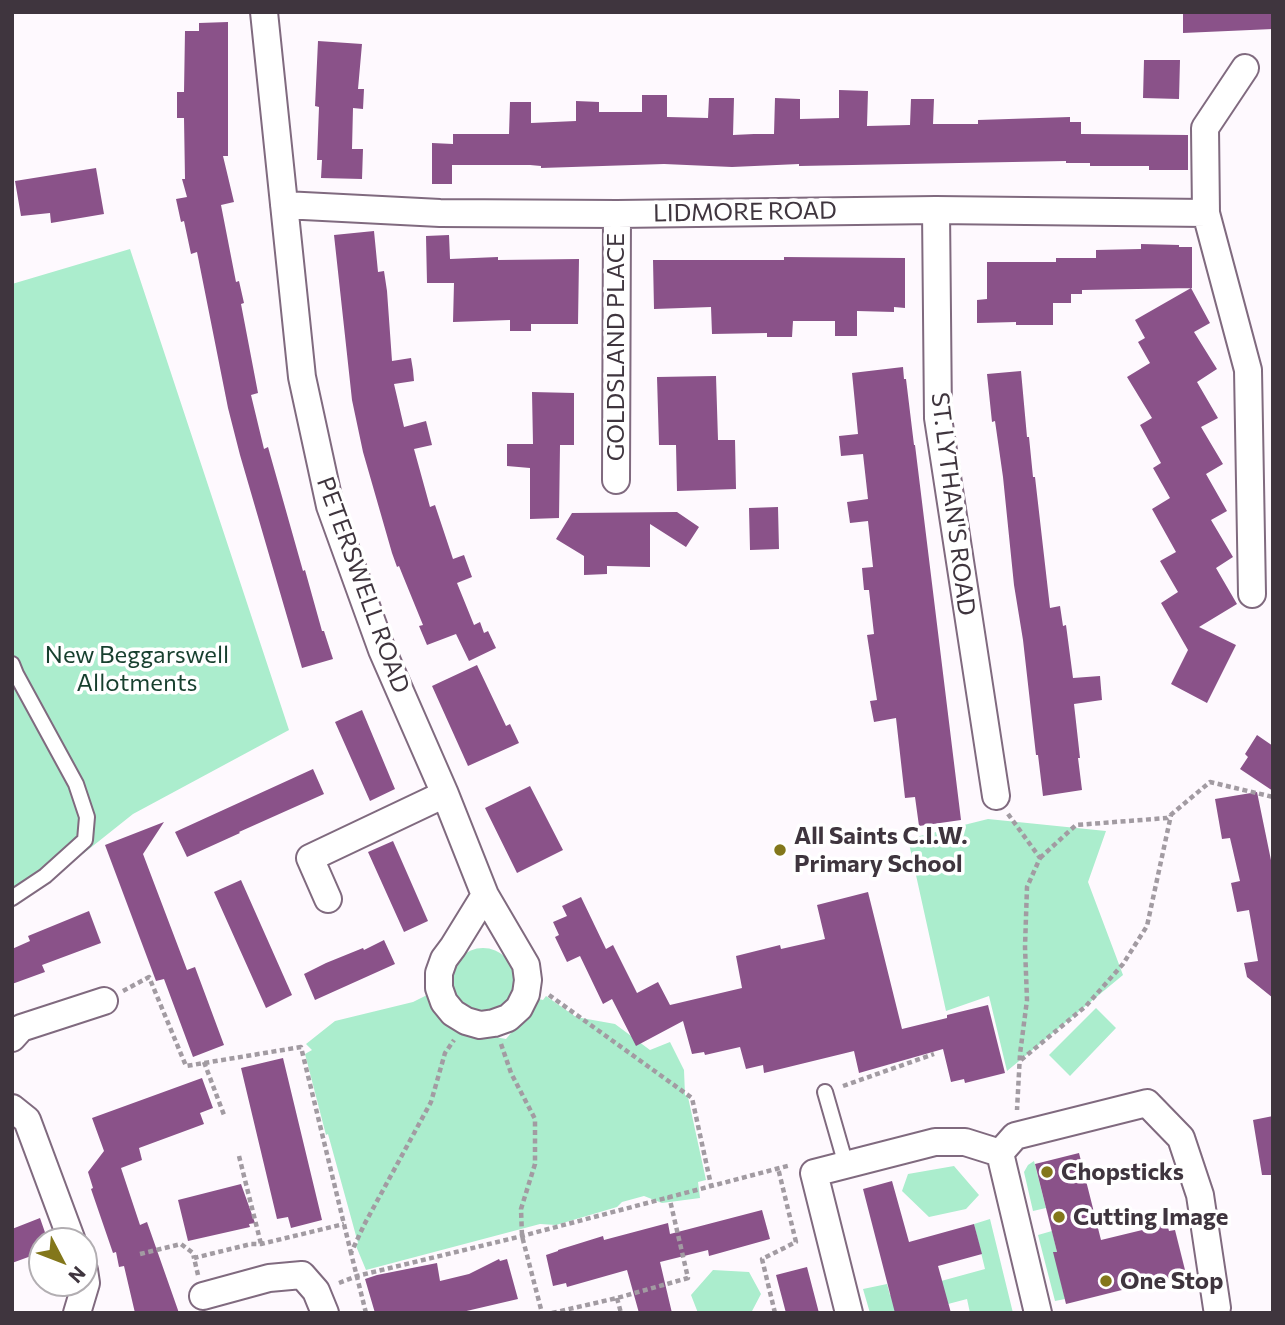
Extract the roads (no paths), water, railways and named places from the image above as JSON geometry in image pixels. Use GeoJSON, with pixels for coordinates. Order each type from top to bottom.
{"type":"FeatureCollection","features":[{"type":"Feature","properties":{"kind":"street","name":"PETERSWELL ROAD"},"geometry":{"type":"LineString","coordinates":[[264,12],[302,377],[330,506],[383,650],[485,895],[526,965],[526,995],[519,1008],[508,1018],[480,1024],[466,1021],[453,1013],[444,1002],[439,988],[439,973],[444,959],[485,895]]}},
{"type":"Feature","properties":{"kind":"street"},"geometry":{"type":"LineString","coordinates":[[1245,68],[1205,128],[1206,213],[1248,370],[1252,594]]}},
{"type":"Feature","properties":{"kind":"street","name":"LIDMORE ROAD"},"geometry":{"type":"LineString","coordinates":[[284,205],[440,213],[617,214],[936,209],[1206,213]]}},
{"type":"Feature","properties":{"kind":"street","name":"ST. LYTHAN'S ROAD"},"geometry":{"type":"LineString","coordinates":[[936,209],[937,418],[996,796]]}},
{"type":"Feature","properties":{"kind":"street","name":"GOLDSLAND PLACE"},"geometry":{"type":"LineString","coordinates":[[616,480],[617,214]]}},
{"type":"Feature","properties":{"kind":"street"},"geometry":{"type":"LineString","coordinates":[[328,899],[310,859],[445,794]]}},
{"type":"Feature","properties":{"kind":"street"},"geometry":{"type":"LineString","coordinates":[[12,1038],[21,1028],[104,1001]]}},
{"type":"Feature","properties":{"kind":"street"},"geometry":{"type":"LineString","coordinates":[[849,1313],[814,1173],[935,1142],[1008,1145],[1147,1103],[1181,1138],[1200,1195],[1208,1310]]}},
{"type":"Feature","properties":{"kind":"street"},"geometry":{"type":"LineString","coordinates":[[17,1118],[66,1227]]}},
{"type":"Feature","properties":{"kind":"street"},"geometry":{"type":"LineString","coordinates":[[1008,1145],[1038,1313]]}},
{"type":"Feature","properties":{"kind":"street"},"geometry":{"type":"LineString","coordinates":[[203,1296],[269,1278],[302,1275],[321,1302]]}},
{"type":"Feature","properties":{"kind":"lane"},"geometry":{"type":"LineString","coordinates":[[12,664],[76,784],[87,817],[85,839],[45,876],[12,898]]}},
{"type":"Feature","properties":{"kind":"lane"},"geometry":{"type":"LineString","coordinates":[[825,1092],[846,1165]]}},
{"type":"Feature","properties":{"kind":"place","name":"All Saints C.I.W. Primary School"},"geometry":{"type":"Point","coordinates":[780,850]}},
{"type":"Feature","properties":{"kind":"place","name":"Chopsticks"},"geometry":{"type":"Point","coordinates":[1047,1172]}},
{"type":"Feature","properties":{"kind":"place","name":"Cutting Image"},"geometry":{"type":"Point","coordinates":[1059,1217]}},
{"type":"Feature","properties":{"kind":"place","name":"One Stop"},"geometry":{"type":"Point","coordinates":[1106,1281]}},
{"type":"Feature","properties":{"kind":"park label","name":"New Beggarswell Allotments"},"geometry":{"type":"Point","coordinates":[137,669]}}]}
